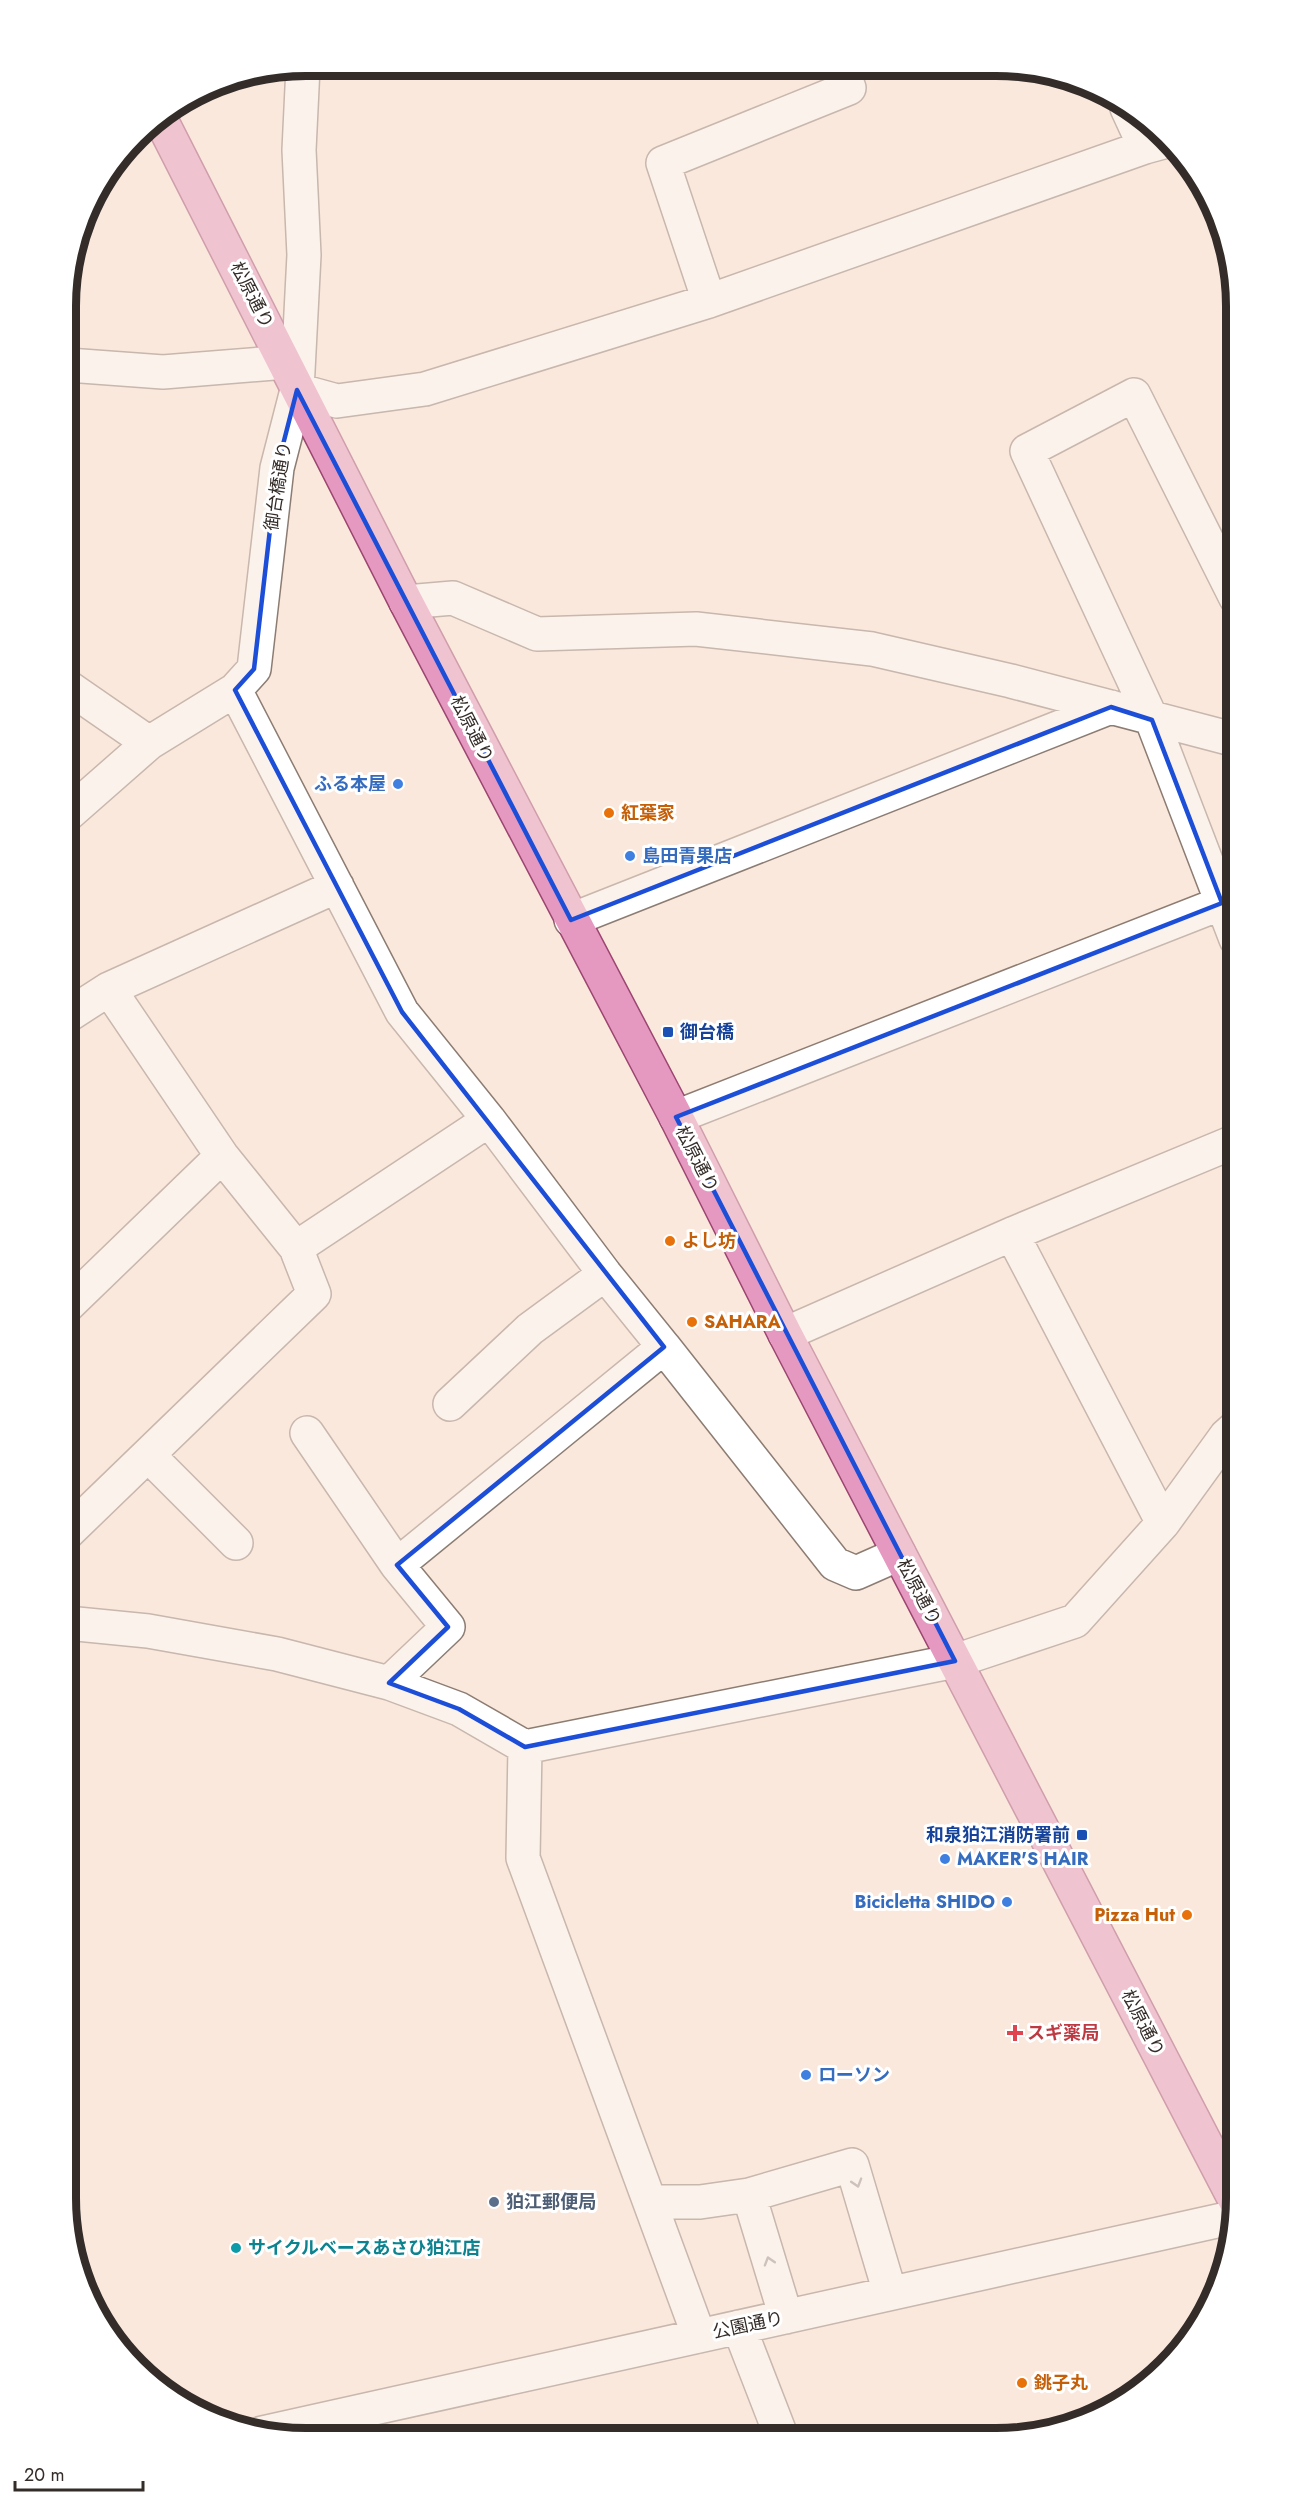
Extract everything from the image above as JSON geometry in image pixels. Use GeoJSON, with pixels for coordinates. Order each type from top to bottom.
{"type":"FeatureCollection","features":[{"type":"Feature","properties":{"kind":"main road","name":"松原通り"},"geometry":{"type":"LineString","coordinates":[[164,126],[406,602],[676,1117],[785,1334],[1226,2183]]}},
{"type":"Feature","properties":{"kind":"street","name":"御台橋通り"},"geometry":{"type":"LineString","coordinates":[[76,808],[149,743],[235,690],[254,669],[277,468],[292,376],[304,255],[299,150],[303,76]]}},
{"type":"Feature","properties":{"kind":"street"},"geometry":{"type":"LineString","coordinates":[[709,301],[663,163],[849,88],[844,76]]}},
{"type":"Feature","properties":{"kind":"street"},"geometry":{"type":"LineString","coordinates":[[76,366],[163,372],[292,376],[337,401],[425,389],[709,301],[1156,144]]}},
{"type":"Feature","properties":{"kind":"street"},"geometry":{"type":"LineString","coordinates":[[1226,578],[1134,395],[1027,451],[1152,720],[1226,913]]}},
{"type":"Feature","properties":{"kind":"street"},"geometry":{"type":"LineString","coordinates":[[406,602],[453,598],[537,634],[696,629],[872,649],[1226,738]]}},
{"type":"Feature","properties":{"kind":"street"},"geometry":{"type":"LineString","coordinates":[[235,690],[402,1012],[489,1120],[605,1274],[835,1564],[856,1573],[899,1554]]}},
{"type":"Feature","properties":{"kind":"street"},"geometry":{"type":"LineString","coordinates":[[76,693],[149,743]]}},
{"type":"Feature","properties":{"kind":"street"},"geometry":{"type":"LineString","coordinates":[[571,920],[1111,707]]}},
{"type":"Feature","properties":{"kind":"street"},"geometry":{"type":"LineString","coordinates":[[76,1010],[109,989],[337,886]]}},
{"type":"Feature","properties":{"kind":"street"},"geometry":{"type":"LineString","coordinates":[[676,1117],[1222,903]]}},
{"type":"Feature","properties":{"kind":"street"},"geometry":{"type":"LineString","coordinates":[[76,1524],[314,1294],[296,1248],[222,1156],[109,989]]}},
{"type":"Feature","properties":{"kind":"street"},"geometry":{"type":"LineString","coordinates":[[296,1248],[489,1120]]}},
{"type":"Feature","properties":{"kind":"street"},"geometry":{"type":"LineString","coordinates":[[785,1334],[1012,1234],[1226,1145]]}},
{"type":"Feature","properties":{"kind":"street"},"geometry":{"type":"LineString","coordinates":[[76,1297],[222,1156]]}},
{"type":"Feature","properties":{"kind":"street"},"geometry":{"type":"LineString","coordinates":[[1012,1234],[1163,1523]]}},
{"type":"Feature","properties":{"kind":"street"},"geometry":{"type":"LineString","coordinates":[[450,1404],[530,1329],[605,1274]]}},
{"type":"Feature","properties":{"kind":"street"},"geometry":{"type":"LineString","coordinates":[[398,1565],[664,1347]]}},
{"type":"Feature","properties":{"kind":"street"},"geometry":{"type":"LineString","coordinates":[[307,1433],[398,1565],[448,1627],[389,1683]]}},
{"type":"Feature","properties":{"kind":"street"},"geometry":{"type":"LineString","coordinates":[[76,1624],[148,1631],[277,1654],[389,1683],[459,1709],[525,1747],[955,1661],[1075,1621],[1163,1523],[1226,1436]]}},
{"type":"Feature","properties":{"kind":"street"},"geometry":{"type":"LineString","coordinates":[[148,1455],[236,1543]]}},
{"type":"Feature","properties":{"kind":"street"},"geometry":{"type":"LineString","coordinates":[[525,1747],[524,1858],[699,2336]]}},
{"type":"Feature","properties":{"kind":"street"},"geometry":{"type":"LineString","coordinates":[[650,2202],[700,2202],[749,2195],[852,2165],[890,2294]]}},
{"type":"Feature","properties":{"kind":"street"},"geometry":{"type":"LineString","coordinates":[[749,2195],[786,2317]]}},
{"type":"Feature","properties":{"kind":"street","name":"公園通り"},"geometry":{"type":"LineString","coordinates":[[286,2428],[1225,2219]]}},
{"type":"Feature","properties":{"kind":"street"},"geometry":{"type":"LineString","coordinates":[[739,2327],[779,2428]]}},
{"type":"Feature","properties":{"kind":"highlighted area"},"geometry":{"type":"Polygon","coordinates":[[[297,390],[571,920],[1111,707],[1152,720],[1222,903],[676,1117],[955,1661],[525,1747],[459,1709],[389,1683],[448,1627],[397,1565],[664,1347],[402,1012],[235,690],[254,669],[277,468],[297,390]]]}},
{"type":"Feature","properties":{"kind":"place","name":"ふる本屋"},"geometry":{"type":"Point","coordinates":[398,784]}},
{"type":"Feature","properties":{"kind":"place","name":"紅葉家"},"geometry":{"type":"Point","coordinates":[609,813]}},
{"type":"Feature","properties":{"kind":"place","name":"島田青果店"},"geometry":{"type":"Point","coordinates":[630,856]}},
{"type":"Feature","properties":{"kind":"place","name":"御台橋"},"geometry":{"type":"Point","coordinates":[668,1032]}},
{"type":"Feature","properties":{"kind":"place","name":"よし坊"},"geometry":{"type":"Point","coordinates":[670,1241]}},
{"type":"Feature","properties":{"kind":"place","name":"SAHARA"},"geometry":{"type":"Point","coordinates":[692,1322]}},
{"type":"Feature","properties":{"kind":"place","name":"和泉狛江消防署前"},"geometry":{"type":"Point","coordinates":[1082,1835]}},
{"type":"Feature","properties":{"kind":"place","name":"MAKER'S HAIR"},"geometry":{"type":"Point","coordinates":[945,1859]}},
{"type":"Feature","properties":{"kind":"place","name":"Bicicletta SHIDO"},"geometry":{"type":"Point","coordinates":[1007,1902]}},
{"type":"Feature","properties":{"kind":"place","name":"Pizza Hut"},"geometry":{"type":"Point","coordinates":[1187,1915]}},
{"type":"Feature","properties":{"kind":"place","name":"スギ薬局"},"geometry":{"type":"Point","coordinates":[1015,2033]}},
{"type":"Feature","properties":{"kind":"place","name":"ローソン"},"geometry":{"type":"Point","coordinates":[806,2075]}},
{"type":"Feature","properties":{"kind":"place","name":"狛江郵便局"},"geometry":{"type":"Point","coordinates":[494,2202]}},
{"type":"Feature","properties":{"kind":"place","name":"サイクルベースあさひ狛江店"},"geometry":{"type":"Point","coordinates":[236,2248]}},
{"type":"Feature","properties":{"kind":"place","name":"銚子丸"},"geometry":{"type":"Point","coordinates":[1022,2383]}}]}
